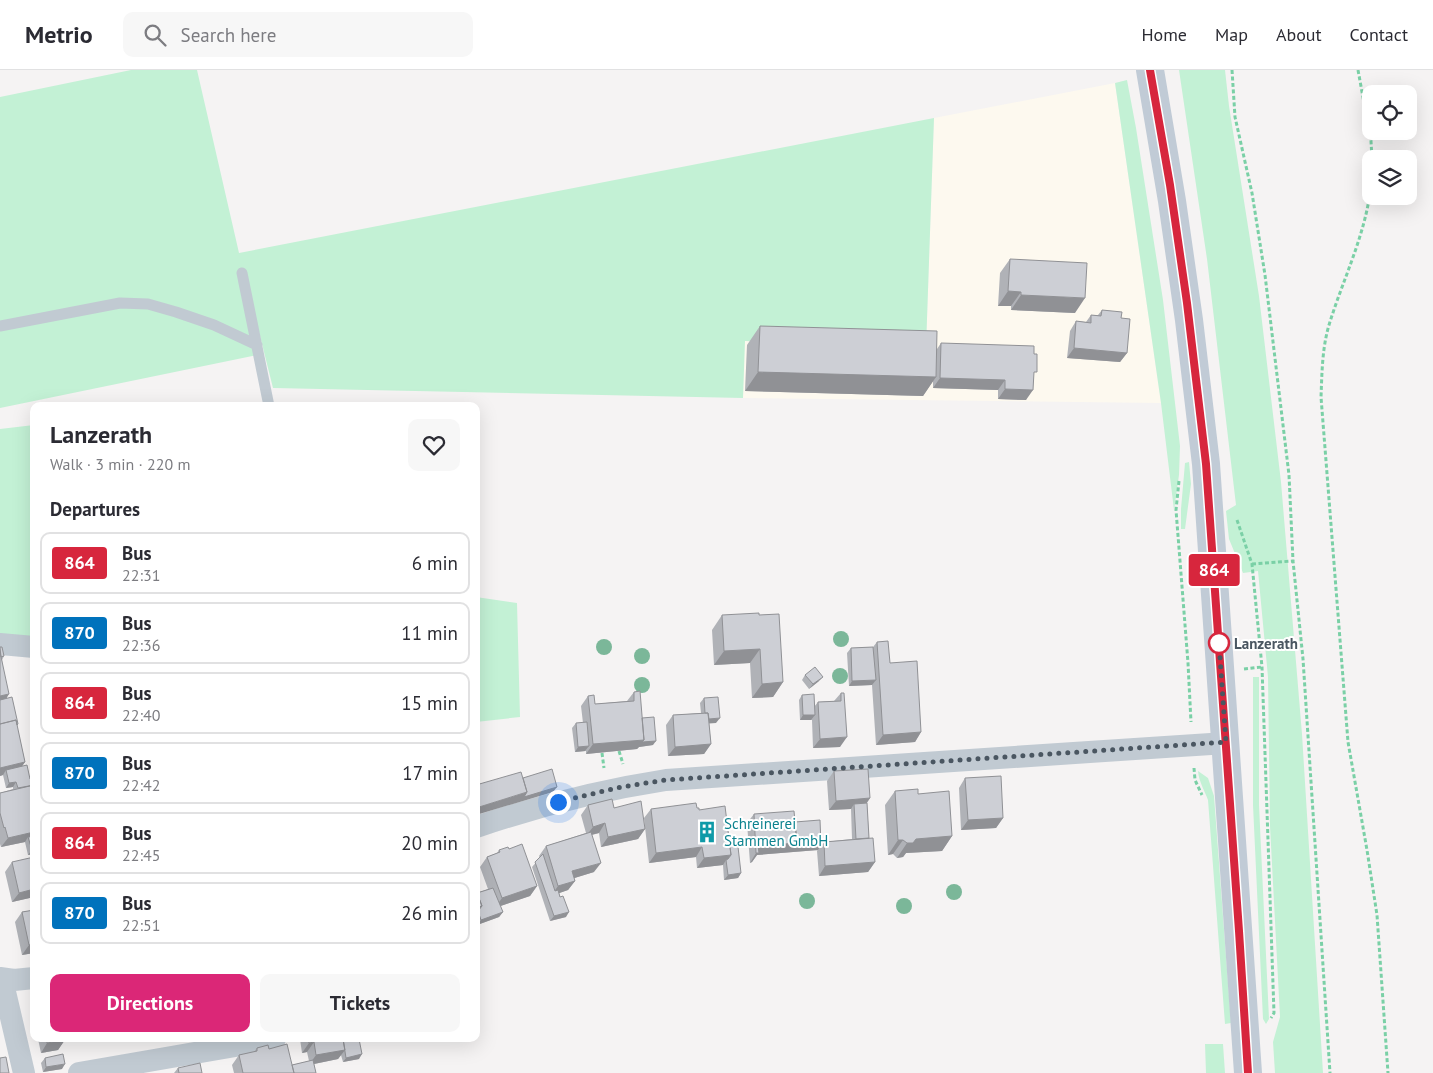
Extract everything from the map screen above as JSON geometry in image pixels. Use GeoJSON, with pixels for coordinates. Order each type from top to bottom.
{"type":"FeatureCollection","features":[{"type":"Feature","properties":{"kind":"main road"},"geometry":{"type":"LineString","coordinates":[[1150,70],[1188,311],[1206,464],[1248,1073]]}},
{"type":"Feature","properties":{"kind":"street"},"geometry":{"type":"LineString","coordinates":[[0,644],[30,647]]}},
{"type":"Feature","properties":{"kind":"street"},"geometry":{"type":"LineString","coordinates":[[480,826],[575,797],[666,780],[1226,742]]}},
{"type":"Feature","properties":{"kind":"street"},"geometry":{"type":"LineString","coordinates":[[24,1073],[1,979],[30,978]]}},
{"type":"Feature","properties":{"kind":"street"},"geometry":{"type":"LineString","coordinates":[[79,1073],[258,1042]]}},
{"type":"Feature","properties":{"kind":"lane"},"geometry":{"type":"LineString","coordinates":[[242,273],[268,402]]}},
{"type":"Feature","properties":{"kind":"lane"},"geometry":{"type":"LineString","coordinates":[[0,326],[120,303],[148,304],[214,326],[256,345]]}},
{"type":"Feature","properties":{"kind":"path"},"geometry":{"type":"LineString","coordinates":[[1232,70],[1235,116],[1253,202],[1264,275],[1289,475],[1293,561],[1303,659],[1330,1073]]}},
{"type":"Feature","properties":{"kind":"path"},"geometry":{"type":"LineString","coordinates":[[1358,70],[1372,150]]}},
{"type":"Feature","properties":{"kind":"path"},"geometry":{"type":"LineString","coordinates":[[1367,205],[1365,219],[1329,327],[1322,362],[1321,398],[1348,742],[1377,915],[1388,1073]]}},
{"type":"Feature","properties":{"kind":"path"},"geometry":{"type":"LineString","coordinates":[[1180,476],[1176,510],[1188,663]]}},
{"type":"Feature","properties":{"kind":"path"},"geometry":{"type":"LineString","coordinates":[[1252,564],[1293,561]]}},
{"type":"Feature","properties":{"kind":"shaded area"},"geometry":{"type":"Polygon","coordinates":[[[1115,83],[1161,403],[743,398],[744,341],[926,348],[934,118],[1115,83]]]}},
{"type":"Feature","properties":{"kind":"green space"},"geometry":{"type":"Polygon","coordinates":[[[131,70],[197,70],[239,253],[934,118],[926,348],[745,341],[743,398],[273,388],[244,272],[257,355],[0,408],[0,97],[131,70]]]}},
{"type":"Feature","properties":{"kind":"green space"},"geometry":{"type":"Polygon","coordinates":[[[1179,70],[1225,70],[1259,296],[1281,482],[1302,734],[1323,1073],[1275,1073],[1273,1042],[1280,1017],[1270,826],[1268,677],[1258,571],[1243,573],[1229,539],[1226,511],[1236,505],[1207,259],[1179,70]]]}},
{"type":"Feature","properties":{"kind":"green space"},"geometry":{"type":"Polygon","coordinates":[[[1127,80],[1163,300],[1180,446],[1179,475],[1174,510],[1161,403],[1115,83],[1127,80]]]}},
{"type":"Feature","properties":{"kind":"green space"},"geometry":{"type":"Polygon","coordinates":[[[30,425],[30,641],[0,639],[0,429],[30,425]]]}},
{"type":"Feature","properties":{"kind":"green space"},"geometry":{"type":"Polygon","coordinates":[[[1189,462],[1191,484],[1185,529],[1181,529],[1185,463],[1189,462]]]}},
{"type":"Feature","properties":{"kind":"green space"},"geometry":{"type":"Polygon","coordinates":[[[480,598],[517,603],[520,717],[480,722],[480,598]]]}},
{"type":"Feature","properties":{"kind":"green space"},"geometry":{"type":"Polygon","coordinates":[[[1253,677],[1259,677],[1259,805],[1269,1019],[1266,1024],[1263,1019],[1253,805],[1253,677]]]}},
{"type":"Feature","properties":{"kind":"green space"},"geometry":{"type":"Polygon","coordinates":[[[1198,771],[1208,778],[1214,796],[1231,1023],[1225,1024],[1208,800],[1198,771]]]}},
{"type":"Feature","properties":{"kind":"green space"},"geometry":{"type":"Polygon","coordinates":[[[1205,1044],[1223,1044],[1225,1073],[1206,1073],[1205,1044]]]}},
{"type":"Feature","properties":{"kind":"building"},"geometry":{"type":"Polygon","coordinates":[[[1010,259],[1087,263],[1085,298],[1021,295],[1021,292],[1008,291],[1010,259]]]}},
{"type":"Feature","properties":{"kind":"building"},"geometry":{"type":"Polygon","coordinates":[[[1102,310],[1122,312],[1121,318],[1130,319],[1127,353],[1074,348],[1076,321],[1091,323],[1091,315],[1101,316],[1102,310]]]}},
{"type":"Feature","properties":{"kind":"building"},"geometry":{"type":"Polygon","coordinates":[[[760,326],[937,331],[936,377],[758,372],[760,326]]]}},
{"type":"Feature","properties":{"kind":"building"},"geometry":{"type":"Polygon","coordinates":[[[941,343],[1034,346],[1034,354],[1037,354],[1037,372],[1034,372],[1033,390],[1005,389],[1005,380],[940,378],[941,343]]]}},
{"type":"Feature","properties":{"kind":"building"},"geometry":{"type":"Polygon","coordinates":[[[759,613],[759,615],[779,614],[783,682],[762,684],[760,649],[724,651],[722,615],[759,613]]]}},
{"type":"Feature","properties":{"kind":"building"},"geometry":{"type":"Polygon","coordinates":[[[888,641],[890,663],[917,661],[921,732],[883,735],[877,642],[888,641]]]}},
{"type":"Feature","properties":{"kind":"building"},"geometry":{"type":"Polygon","coordinates":[[[0,647],[2,647],[4,656],[1,657],[0,647]]]}},
{"type":"Feature","properties":{"kind":"building"},"geometry":{"type":"Polygon","coordinates":[[[873,647],[876,680],[852,681],[851,648],[873,647]]]}},
{"type":"Feature","properties":{"kind":"building"},"geometry":{"type":"Polygon","coordinates":[[[0,652],[9,694],[0,696],[0,652]]]}},
{"type":"Feature","properties":{"kind":"building"},"geometry":{"type":"Polygon","coordinates":[[[815,667],[823,677],[813,684],[805,675],[815,667]]]}},
{"type":"Feature","properties":{"kind":"building"},"geometry":{"type":"Polygon","coordinates":[[[640,691],[644,740],[593,744],[588,696],[594,695],[595,704],[634,701],[634,692],[640,691]]]}},
{"type":"Feature","properties":{"kind":"building"},"geometry":{"type":"Polygon","coordinates":[[[841,693],[844,693],[847,737],[820,739],[818,702],[841,701],[841,693]]]}},
{"type":"Feature","properties":{"kind":"building"},"geometry":{"type":"Polygon","coordinates":[[[814,694],[815,715],[803,715],[802,695],[814,694]]]}},
{"type":"Feature","properties":{"kind":"building"},"geometry":{"type":"Polygon","coordinates":[[[12,697],[18,724],[16,720],[0,724],[0,700],[12,697]]]}},
{"type":"Feature","properties":{"kind":"building"},"geometry":{"type":"Polygon","coordinates":[[[718,697],[720,718],[709,719],[708,713],[705,713],[704,698],[718,697]]]}},
{"type":"Feature","properties":{"kind":"building"},"geometry":{"type":"Polygon","coordinates":[[[708,713],[711,744],[675,747],[673,715],[708,713]]]}},
{"type":"Feature","properties":{"kind":"building"},"geometry":{"type":"Polygon","coordinates":[[[654,717],[656,741],[642,742],[644,740],[642,718],[654,717]]]}},
{"type":"Feature","properties":{"kind":"building"},"geometry":{"type":"Polygon","coordinates":[[[16,720],[25,762],[0,768],[0,724],[16,720]]]}},
{"type":"Feature","properties":{"kind":"building"},"geometry":{"type":"Polygon","coordinates":[[[587,722],[589,746],[578,747],[576,723],[587,722]]]}},
{"type":"Feature","properties":{"kind":"building"},"geometry":{"type":"Polygon","coordinates":[[[27,765],[30,786],[18,788],[16,782],[9,783],[6,770],[27,765]]]}},
{"type":"Feature","properties":{"kind":"building"},"geometry":{"type":"Polygon","coordinates":[[[552,769],[557,787],[524,797],[527,792],[523,778],[552,769]]]}},
{"type":"Feature","properties":{"kind":"building"},"geometry":{"type":"Polygon","coordinates":[[[868,769],[870,798],[836,801],[834,771],[868,769]]]}},
{"type":"Feature","properties":{"kind":"building"},"geometry":{"type":"Polygon","coordinates":[[[521,772],[527,792],[480,807],[480,784],[521,772]]]}},
{"type":"Feature","properties":{"kind":"building"},"geometry":{"type":"Polygon","coordinates":[[[1001,776],[1003,818],[968,820],[965,778],[1001,776]]]}},
{"type":"Feature","properties":{"kind":"building"},"geometry":{"type":"Polygon","coordinates":[[[30,786],[30,833],[8,838],[0,813],[0,793],[30,786]]]}},
{"type":"Feature","properties":{"kind":"building"},"geometry":{"type":"Polygon","coordinates":[[[918,789],[918,794],[949,791],[952,836],[916,839],[913,843],[898,840],[895,791],[918,789]]]}},
{"type":"Feature","properties":{"kind":"building"},"geometry":{"type":"Polygon","coordinates":[[[612,799],[614,808],[641,801],[645,829],[608,837],[605,823],[593,827],[588,805],[612,799]]]}},
{"type":"Feature","properties":{"kind":"building"},"geometry":{"type":"Polygon","coordinates":[[[696,803],[699,810],[725,806],[731,855],[704,858],[702,847],[656,853],[651,809],[696,803]]]}},
{"type":"Feature","properties":{"kind":"building"},"geometry":{"type":"Polygon","coordinates":[[[867,803],[869,838],[856,839],[854,804],[867,803]]]}},
{"type":"Feature","properties":{"kind":"building"},"geometry":{"type":"Polygon","coordinates":[[[794,811],[797,843],[758,846],[759,853],[756,853],[754,814],[794,811]]]}},
{"type":"Feature","properties":{"kind":"building"},"geometry":{"type":"Polygon","coordinates":[[[820,820],[821,845],[793,847],[797,843],[795,822],[820,820]]]}},
{"type":"Feature","properties":{"kind":"building"},"geometry":{"type":"Polygon","coordinates":[[[591,832],[601,863],[572,871],[575,881],[558,886],[546,846],[591,832]]]}},
{"type":"Feature","properties":{"kind":"building"},"geometry":{"type":"Polygon","coordinates":[[[737,838],[741,873],[728,875],[726,860],[731,855],[729,839],[737,838]]]}},
{"type":"Feature","properties":{"kind":"building"},"geometry":{"type":"Polygon","coordinates":[[[873,838],[875,862],[825,866],[824,842],[873,838]]]}},
{"type":"Feature","properties":{"kind":"building"},"geometry":{"type":"Polygon","coordinates":[[[522,844],[537,886],[502,898],[487,857],[500,852],[499,850],[508,847],[509,849],[522,844]]]}},
{"type":"Feature","properties":{"kind":"building"},"geometry":{"type":"Polygon","coordinates":[[[543,854],[555,891],[558,890],[560,897],[563,896],[569,912],[554,916],[535,862],[543,854]]]}},
{"type":"Feature","properties":{"kind":"building"},"geometry":{"type":"Polygon","coordinates":[[[30,858],[30,890],[19,893],[12,862],[30,858]]]}},
{"type":"Feature","properties":{"kind":"building"},"geometry":{"type":"Polygon","coordinates":[[[493,888],[503,912],[481,920],[480,908],[482,906],[480,892],[493,888]]]}},
{"type":"Feature","properties":{"kind":"building"},"geometry":{"type":"Polygon","coordinates":[[[30,911],[30,945],[29,945],[22,912],[30,911]]]}},
{"type":"Feature","properties":{"kind":"building"},"geometry":{"type":"Polygon","coordinates":[[[314,1042],[344,1042],[345,1050],[316,1055],[314,1042]]]}},
{"type":"Feature","properties":{"kind":"building"},"geometry":{"type":"Polygon","coordinates":[[[343,1042],[360,1042],[362,1054],[346,1058],[343,1042]]]}},
{"type":"Feature","properties":{"kind":"building"},"geometry":{"type":"Polygon","coordinates":[[[287,1044],[294,1073],[243,1073],[239,1055],[257,1051],[257,1048],[268,1045],[269,1049],[287,1044]]]}},
{"type":"Feature","properties":{"kind":"building"},"geometry":{"type":"Polygon","coordinates":[[[63,1054],[65,1064],[46,1067],[45,1058],[63,1054]]]}},
{"type":"Feature","properties":{"kind":"building"},"geometry":{"type":"Polygon","coordinates":[[[6,1057],[9,1073],[0,1073],[0,1058],[6,1057]]]}},
{"type":"Feature","properties":{"kind":"building"},"geometry":{"type":"Polygon","coordinates":[[[313,1060],[316,1073],[294,1073],[292,1065],[313,1060]]]}},
{"type":"Feature","properties":{"kind":"building"},"geometry":{"type":"Polygon","coordinates":[[[200,1063],[202,1073],[179,1073],[178,1068],[200,1063]]]}},
{"type":"Feature","properties":{"kind":"bus line","name":"864"},"geometry":{"type":"LineString","coordinates":[[1150,70],[1170,185],[1187,303],[1206,464],[1248,1073]]}},
{"type":"Feature","properties":{"kind":"place","name":"Lanzerath"},"geometry":{"type":"Point","coordinates":[1219,643]}},
{"type":"Feature","properties":{"kind":"place","name":"Schreinerei Stammen GmbH"},"geometry":{"type":"Point","coordinates":[707,832]}},
{"type":"Feature","properties":{"kind":"route"},"geometry":{"type":"LineString","coordinates":[[558,802],[621,787],[666,780],[1192,746],[1226,742],[1219,643]]}}]}
